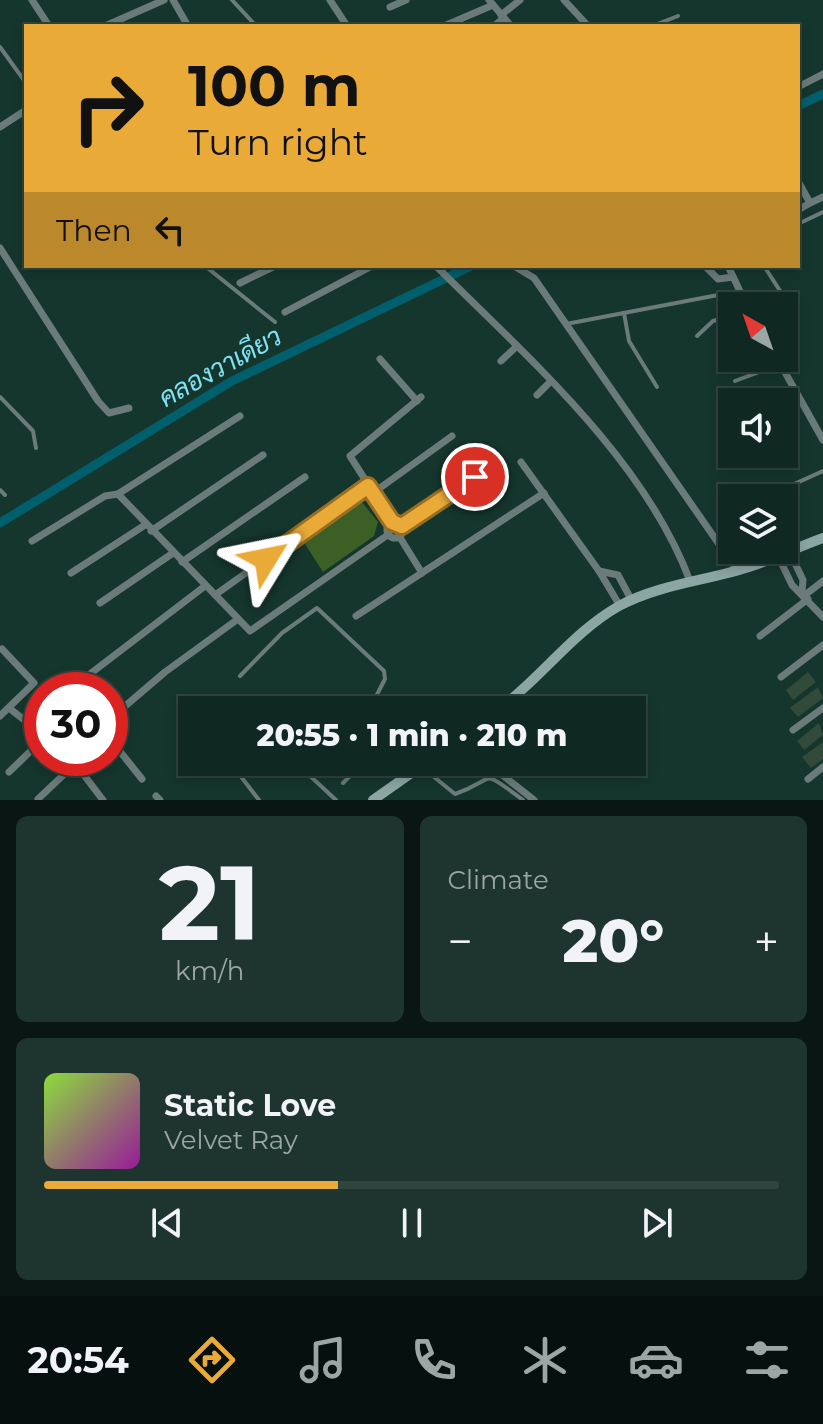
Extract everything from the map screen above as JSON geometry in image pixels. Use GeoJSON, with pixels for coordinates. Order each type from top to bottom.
{"type":"FeatureCollection","features":[{"type":"Feature","properties":{"kind":"street"},"geometry":{"type":"LineString","coordinates":[[32,0],[48,24]]}},
{"type":"Feature","properties":{"kind":"street"},"geometry":{"type":"LineString","coordinates":[[110,24],[164,0]]}},
{"type":"Feature","properties":{"kind":"street"},"geometry":{"type":"LineString","coordinates":[[173,0],[187,24]]}},
{"type":"Feature","properties":{"kind":"street"},"geometry":{"type":"LineString","coordinates":[[330,0],[346,24]]}},
{"type":"Feature","properties":{"kind":"street"},"geometry":{"type":"LineString","coordinates":[[390,7],[406,0]]}},
{"type":"Feature","properties":{"kind":"street"},"geometry":{"type":"LineString","coordinates":[[496,24],[520,0]]}},
{"type":"Feature","properties":{"kind":"street"},"geometry":{"type":"LineString","coordinates":[[564,0],[586,24]]}},
{"type":"Feature","properties":{"kind":"street"},"geometry":{"type":"LineString","coordinates":[[448,24],[491,2],[509,24]]}},
{"type":"Feature","properties":{"kind":"street"},"geometry":{"type":"LineString","coordinates":[[800,86],[823,74]]}},
{"type":"Feature","properties":{"kind":"street"},"geometry":{"type":"LineString","coordinates":[[0,127],[24,111]]}},
{"type":"Feature","properties":{"kind":"street"},"geometry":{"type":"LineString","coordinates":[[800,185],[810,203]]}},
{"type":"Feature","properties":{"kind":"street"},"geometry":{"type":"LineString","coordinates":[[800,209],[823,197]]}},
{"type":"Feature","properties":{"kind":"street"},"geometry":{"type":"LineString","coordinates":[[0,248],[98,401],[109,413],[129,408]]}},
{"type":"Feature","properties":{"kind":"street"},"geometry":{"type":"LineString","coordinates":[[240,283],[271,268]]}},
{"type":"Feature","properties":{"kind":"street"},"geometry":{"type":"LineString","coordinates":[[285,312],[368,268]]}},
{"type":"Feature","properties":{"kind":"street"},"geometry":{"type":"LineString","coordinates":[[438,268],[551,381],[651,505],[676,545],[690,581]]}},
{"type":"Feature","properties":{"kind":"street"},"geometry":{"type":"LineString","coordinates":[[517,268],[534,278],[737,570]]}},
{"type":"Feature","properties":{"kind":"street"},"geometry":{"type":"LineString","coordinates":[[707,268],[718,279],[731,269],[739,291]]}},
{"type":"Feature","properties":{"kind":"street"},"geometry":{"type":"LineString","coordinates":[[501,361],[517,346]]}},
{"type":"Feature","properties":{"kind":"street"},"geometry":{"type":"LineString","coordinates":[[380,359],[419,399],[350,456],[392,522],[402,526]]}},
{"type":"Feature","properties":{"kind":"street"},"geometry":{"type":"LineString","coordinates":[[784,372],[823,440]]}},
{"type":"Feature","properties":{"kind":"street"},"geometry":{"type":"LineString","coordinates":[[537,395],[551,381]]}},
{"type":"Feature","properties":{"kind":"street"},"geometry":{"type":"LineString","coordinates":[[32,541],[105,496],[118,494],[240,416]]}},
{"type":"Feature","properties":{"kind":"street"},"geometry":{"type":"LineString","coordinates":[[215,595],[452,436]]}},
{"type":"Feature","properties":{"kind":"street"},"geometry":{"type":"LineString","coordinates":[[71,573],[263,455]]}},
{"type":"Feature","properties":{"kind":"street"},"geometry":{"type":"LineString","coordinates":[[521,462],[599,571],[620,606]]}},
{"type":"Feature","properties":{"kind":"street"},"geometry":{"type":"LineString","coordinates":[[182,562],[305,477]]}},
{"type":"Feature","properties":{"kind":"street"},"geometry":{"type":"LineString","coordinates":[[399,536],[402,526],[475,477]]}},
{"type":"Feature","properties":{"kind":"street"},"geometry":{"type":"LineString","coordinates":[[356,616],[544,493]]}},
{"type":"Feature","properties":{"kind":"street"},"geometry":{"type":"LineString","coordinates":[[118,494],[250,631],[389,534],[399,536],[422,573]]}},
{"type":"Feature","properties":{"kind":"street"},"geometry":{"type":"LineString","coordinates":[[389,534],[387,527],[392,522]]}},
{"type":"Feature","properties":{"kind":"street"},"geometry":{"type":"LineString","coordinates":[[798,548],[823,538]]}},
{"type":"Feature","properties":{"kind":"street"},"geometry":{"type":"LineString","coordinates":[[100,603],[173,553]]}},
{"type":"Feature","properties":{"kind":"street"},"geometry":{"type":"LineString","coordinates":[[515,696],[548,669],[591,626],[620,606],[690,581],[755,564]]}},
{"type":"Feature","properties":{"kind":"street"},"geometry":{"type":"LineString","coordinates":[[782,564],[792,585],[823,617]]}},
{"type":"Feature","properties":{"kind":"street"},"geometry":{"type":"LineString","coordinates":[[795,564],[803,580],[805,595]]}},
{"type":"Feature","properties":{"kind":"street"},"geometry":{"type":"LineString","coordinates":[[599,571],[618,575],[632,601]]}},
{"type":"Feature","properties":{"kind":"street"},"geometry":{"type":"LineString","coordinates":[[760,636],[823,581]]}},
{"type":"Feature","properties":{"kind":"street"},"geometry":{"type":"LineString","coordinates":[[93,672],[205,586]]}},
{"type":"Feature","properties":{"kind":"street"},"geometry":{"type":"LineString","coordinates":[[128,704],[165,672],[238,619]]}},
{"type":"Feature","properties":{"kind":"street"},"geometry":{"type":"LineString","coordinates":[[781,677],[823,645]]}},
{"type":"Feature","properties":{"kind":"street"},"geometry":{"type":"LineString","coordinates":[[0,716],[34,683],[2,649]]}},
{"type":"Feature","properties":{"kind":"street"},"geometry":{"type":"LineString","coordinates":[[9,708],[24,720]]}},
{"type":"Feature","properties":{"kind":"street"},"geometry":{"type":"LineString","coordinates":[[793,730],[823,708]]}},
{"type":"Feature","properties":{"kind":"street"},"geometry":{"type":"LineString","coordinates":[[9,772],[24,756]]}},
{"type":"Feature","properties":{"kind":"street"},"geometry":{"type":"LineString","coordinates":[[128,762],[142,779]]}},
{"type":"Feature","properties":{"kind":"street"},"geometry":{"type":"LineString","coordinates":[[808,779],[823,767]]}},
{"type":"Feature","properties":{"kind":"street"},"geometry":{"type":"LineString","coordinates":[[38,799],[59,776]]}},
{"type":"Feature","properties":{"kind":"street"},"geometry":{"type":"LineString","coordinates":[[85,776],[103,800]]}},
{"type":"Feature","properties":{"kind":"street"},"geometry":{"type":"LineString","coordinates":[[373,800],[407,776]]}},
{"type":"Feature","properties":{"kind":"street"},"geometry":{"type":"LineString","coordinates":[[504,776],[534,800]]}},
{"type":"Feature","properties":{"kind":"lane"},"geometry":{"type":"LineString","coordinates":[[232,0],[254,24]]}},
{"type":"Feature","properties":{"kind":"lane"},"geometry":{"type":"LineString","coordinates":[[657,24],[678,16]]}},
{"type":"Feature","properties":{"kind":"lane"},"geometry":{"type":"LineString","coordinates":[[0,47],[24,80]]}},
{"type":"Feature","properties":{"kind":"lane"},"geometry":{"type":"LineString","coordinates":[[800,223],[823,212]]}},
{"type":"Feature","properties":{"kind":"lane"},"geometry":{"type":"LineString","coordinates":[[208,268],[275,322]]}},
{"type":"Feature","properties":{"kind":"lane"},"geometry":{"type":"LineString","coordinates":[[765,268],[781,292]]}},
{"type":"Feature","properties":{"kind":"lane"},"geometry":{"type":"LineString","coordinates":[[566,324],[739,291]]}},
{"type":"Feature","properties":{"kind":"lane"},"geometry":{"type":"LineString","coordinates":[[624,313],[629,341],[657,387]]}},
{"type":"Feature","properties":{"kind":"lane"},"geometry":{"type":"LineString","coordinates":[[697,336],[718,319]]}},
{"type":"Feature","properties":{"kind":"lane"},"geometry":{"type":"LineString","coordinates":[[735,381],[754,372]]}},
{"type":"Feature","properties":{"kind":"lane"},"geometry":{"type":"LineString","coordinates":[[0,397],[33,431],[36,448]]}},
{"type":"Feature","properties":{"kind":"lane"},"geometry":{"type":"LineString","coordinates":[[794,484],[823,471]]}},
{"type":"Feature","properties":{"kind":"lane"},"geometry":{"type":"LineString","coordinates":[[0,490],[5,495]]}},
{"type":"Feature","properties":{"kind":"lane"},"geometry":{"type":"LineString","coordinates":[[240,676],[282,633],[317,608],[384,671],[385,679],[376,696]]}},
{"type":"Feature","properties":{"kind":"lane"},"geometry":{"type":"LineString","coordinates":[[310,776],[336,800]]}},
{"type":"Feature","properties":{"kind":"lane"},"geometry":{"type":"LineString","coordinates":[[343,783],[350,776]]}},
{"type":"Feature","properties":{"kind":"lane"},"geometry":{"type":"LineString","coordinates":[[433,776],[458,800]]}},
{"type":"Feature","properties":{"kind":"lane"},"geometry":{"type":"LineString","coordinates":[[455,794],[484,777],[492,777],[523,800]]}},
{"type":"Feature","properties":{"kind":"lane"},"geometry":{"type":"LineString","coordinates":[[242,778],[259,800]]}},
{"type":"Feature","properties":{"kind":"green space"},"geometry":{"type":"Polygon","coordinates":[[[361,501],[378,522],[374,536],[323,572],[303,541],[361,501]]]}},
{"type":"Feature","properties":{"kind":"building"},"geometry":{"type":"Polygon","coordinates":[[[808,672],[816,682],[793,700],[786,690],[808,672]]]}},
{"type":"Feature","properties":{"kind":"building"},"geometry":{"type":"Polygon","coordinates":[[[818,687],[823,698],[798,717],[790,708],[818,687]]]}},
{"type":"Feature","properties":{"kind":"building"},"geometry":{"type":"Polygon","coordinates":[[[819,723],[823,735],[804,750],[797,741],[819,723]]]}},
{"type":"Feature","properties":{"kind":"building"},"geometry":{"type":"Polygon","coordinates":[[[823,742],[823,759],[811,768],[802,757],[823,742]]]}},
{"type":"Feature","properties":{"kind":"waterway","name":"คลองวาเดียว"},"geometry":{"type":"LineString","coordinates":[[800,105],[823,94]]}},
{"type":"Feature","properties":{"kind":"waterway","name":"คลองวาเดียว"},"geometry":{"type":"LineString","coordinates":[[0,523],[232,381],[467,268]]}},
{"type":"Feature","properties":{"kind":"route"},"geometry":{"type":"LineString","coordinates":[[266,559],[368,486],[392,522],[402,526],[475,477]]}}]}
